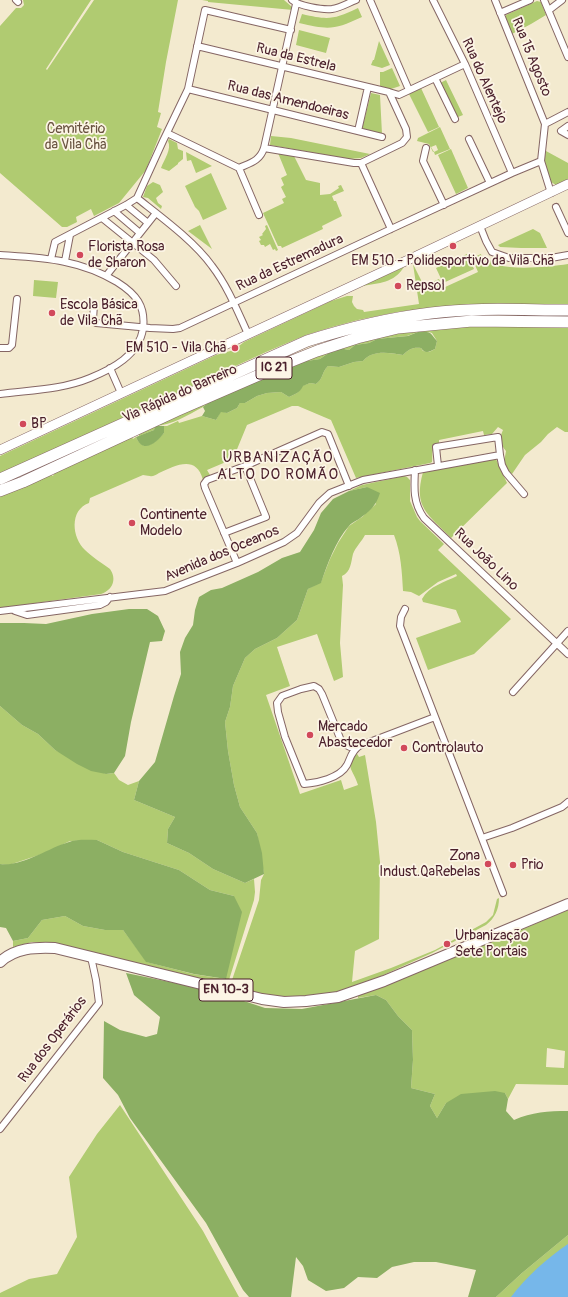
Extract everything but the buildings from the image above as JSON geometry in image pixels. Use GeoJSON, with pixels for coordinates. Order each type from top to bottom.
{"type":"FeatureCollection","features":[{"type":"Feature","properties":{"kind":"highway","name":"Via Rápida do Barreiro"},"geometry":{"type":"LineString","coordinates":[[0,479],[307,341],[347,329],[388,319],[432,312],[476,309],[568,310]]}},
{"type":"Feature","properties":{"kind":"highway","name":"Via Rápida do Barreiro"},"geometry":{"type":"LineString","coordinates":[[0,491],[23,482],[176,411],[282,365],[317,351],[357,338],[398,328],[472,321],[568,322]]}},
{"type":"Feature","properties":{"kind":"main road"},"geometry":{"type":"LineString","coordinates":[[0,450],[568,184]]}},
{"type":"Feature","properties":{"kind":"main road","name":"EN 10-3"},"geometry":{"type":"LineString","coordinates":[[0,962],[22,949],[38,947],[54,948],[262,999],[284,1002],[306,1001],[338,997],[384,981],[568,904]]}},
{"type":"Feature","properties":{"kind":"street"},"geometry":{"type":"LineString","coordinates":[[239,168],[262,155],[290,30],[294,2],[322,9],[332,9],[356,0]]}},
{"type":"Feature","properties":{"kind":"street"},"geometry":{"type":"LineString","coordinates":[[370,0],[409,90]]}},
{"type":"Feature","properties":{"kind":"street","name":"Rua do Alentejo"},"geometry":{"type":"LineString","coordinates":[[433,0],[465,64],[512,173]]}},
{"type":"Feature","properties":{"kind":"street","name":"Rua 15 Agosto"},"geometry":{"type":"LineString","coordinates":[[495,0],[545,124]]}},
{"type":"Feature","properties":{"kind":"street"},"geometry":{"type":"LineString","coordinates":[[500,13],[530,0]]}},
{"type":"Feature","properties":{"kind":"street"},"geometry":{"type":"LineString","coordinates":[[544,0],[568,57]]}},
{"type":"Feature","properties":{"kind":"street"},"geometry":{"type":"LineString","coordinates":[[548,10],[562,0]]}},
{"type":"Feature","properties":{"kind":"street"},"geometry":{"type":"LineString","coordinates":[[51,259],[55,242],[114,212],[137,198],[188,89],[205,10],[290,30]]}},
{"type":"Feature","properties":{"kind":"street","name":"Rua da Estrela"},"geometry":{"type":"LineString","coordinates":[[197,46],[399,95],[465,64]]}},
{"type":"Feature","properties":{"kind":"street"},"geometry":{"type":"LineString","coordinates":[[435,78],[455,119]]}},
{"type":"Feature","properties":{"kind":"street"},"geometry":{"type":"LineString","coordinates":[[358,131],[368,87]]}},
{"type":"Feature","properties":{"kind":"street","name":"Rua das Amendoeiras"},"geometry":{"type":"LineString","coordinates":[[188,89],[382,137]]}},
{"type":"Feature","properties":{"kind":"street"},"geometry":{"type":"LineString","coordinates":[[264,148],[361,163],[402,143],[407,136],[406,129],[389,92]]}},
{"type":"Feature","properties":{"kind":"street"},"geometry":{"type":"LineString","coordinates":[[551,193],[541,161],[545,124],[568,112]]}},
{"type":"Feature","properties":{"kind":"street"},"geometry":{"type":"LineString","coordinates":[[568,126],[561,131],[568,135]]}},
{"type":"Feature","properties":{"kind":"street"},"geometry":{"type":"LineString","coordinates":[[167,133],[239,168],[259,215]]}},
{"type":"Feature","properties":{"kind":"street"},"geometry":{"type":"LineString","coordinates":[[469,139],[490,183]]}},
{"type":"Feature","properties":{"kind":"street"},"geometry":{"type":"LineString","coordinates":[[426,148],[423,161],[444,205]]}},
{"type":"Feature","properties":{"kind":"street","name":"Rua da Estremadura"},"geometry":{"type":"LineString","coordinates":[[94,304],[93,319],[96,323],[173,329],[180,328],[490,183],[541,161]]}},
{"type":"Feature","properties":{"kind":"street"},"geometry":{"type":"LineString","coordinates":[[361,163],[391,229]]}},
{"type":"Feature","properties":{"kind":"street"},"geometry":{"type":"LineString","coordinates":[[137,198],[197,248],[208,260],[234,303],[248,334]]}},
{"type":"Feature","properties":{"kind":"street"},"geometry":{"type":"LineString","coordinates":[[126,205],[148,223]]}},
{"type":"Feature","properties":{"kind":"street"},"geometry":{"type":"LineString","coordinates":[[556,207],[568,233]]}},
{"type":"Feature","properties":{"kind":"street"},"geometry":{"type":"LineString","coordinates":[[114,212],[140,233]]}},
{"type":"Feature","properties":{"kind":"street"},"geometry":{"type":"LineString","coordinates":[[106,276],[156,213]]}},
{"type":"Feature","properties":{"kind":"street"},"geometry":{"type":"LineString","coordinates":[[102,218],[154,260],[176,286]]}},
{"type":"Feature","properties":{"kind":"street"},"geometry":{"type":"LineString","coordinates":[[480,226],[492,252],[509,258],[551,258],[568,255]]}},
{"type":"Feature","properties":{"kind":"street"},"geometry":{"type":"LineString","coordinates":[[65,261],[70,235]]}},
{"type":"Feature","properties":{"kind":"street"},"geometry":{"type":"LineString","coordinates":[[0,255],[65,261],[94,270],[129,290],[136,297],[143,312],[143,327],[140,340],[136,347],[127,357],[110,368],[89,378],[68,385],[0,394]]}},
{"type":"Feature","properties":{"kind":"street"},"geometry":{"type":"LineString","coordinates":[[0,348],[9,348],[12,345],[16,299]]}},
{"type":"Feature","properties":{"kind":"street"},"geometry":{"type":"LineString","coordinates":[[110,368],[122,393]]}},
{"type":"Feature","properties":{"kind":"street"},"geometry":{"type":"LineString","coordinates":[[237,563],[205,488],[204,484],[208,480],[245,466],[320,432],[325,432],[328,434],[349,486]]}},
{"type":"Feature","properties":{"kind":"street"},"geometry":{"type":"LineString","coordinates":[[438,466],[436,447],[498,437],[502,465],[506,473],[524,494]]}},
{"type":"Feature","properties":{"kind":"street","name":"Avenida dos Oceanos"},"geometry":{"type":"LineString","coordinates":[[0,611],[11,610],[27,615],[100,606],[110,597],[164,592],[237,563],[284,542],[302,528],[319,503],[330,493],[363,480],[500,455]]}},
{"type":"Feature","properties":{"kind":"street"},"geometry":{"type":"LineString","coordinates":[[224,532],[266,516],[245,466]]}},
{"type":"Feature","properties":{"kind":"street","name":"Rua João Lino"},"geometry":{"type":"LineString","coordinates":[[416,470],[414,496],[418,508],[424,518],[568,654]]}},
{"type":"Feature","properties":{"kind":"street"},"geometry":{"type":"LineString","coordinates":[[405,609],[401,617],[400,626],[504,893]]}},
{"type":"Feature","properties":{"kind":"street"},"geometry":{"type":"LineString","coordinates":[[513,692],[568,631]]}},
{"type":"Feature","properties":{"kind":"street"},"geometry":{"type":"LineString","coordinates":[[359,746],[354,750],[346,766],[341,771],[331,777],[304,784],[285,736],[277,703],[282,696],[301,689],[314,686],[319,689],[342,743],[350,747],[359,746],[435,717]]}},
{"type":"Feature","properties":{"kind":"street"},"geometry":{"type":"LineString","coordinates":[[482,838],[512,828],[562,807],[568,802]]}},
{"type":"Feature","properties":{"kind":"street","name":"Rua dos Operários"},"geometry":{"type":"LineString","coordinates":[[0,1129],[99,1003],[91,957]]}},
{"type":"Feature","properties":{"kind":"green space","name":"Cemitério da Vila Chã"},"geometry":{"type":"Polygon","coordinates":[[[23,0],[91,0],[46,69],[47,70],[94,0],[178,0],[158,112],[161,113],[157,127],[162,129],[146,170],[119,203],[94,216],[91,209],[76,217],[77,222],[67,227],[62,227],[0,173],[0,26],[16,8],[21,8],[24,5],[23,0]]]}},
{"type":"Feature","properties":{"kind":"green space"},"geometry":{"type":"Polygon","coordinates":[[[202,0],[284,0],[292,7],[293,10],[208,2],[202,0]]]}},
{"type":"Feature","properties":{"kind":"green space"},"geometry":{"type":"Polygon","coordinates":[[[537,1],[541,2],[546,15],[512,34],[505,18],[506,15],[537,1]]]}},
{"type":"Feature","properties":{"kind":"green space"},"geometry":{"type":"Polygon","coordinates":[[[358,8],[362,17],[331,28],[299,23],[302,14],[330,18],[342,15],[358,8]]]}},
{"type":"Feature","properties":{"kind":"green space"},"geometry":{"type":"Polygon","coordinates":[[[299,30],[330,38],[326,53],[296,45],[299,30]]]}},
{"type":"Feature","properties":{"kind":"green space"},"geometry":{"type":"Polygon","coordinates":[[[379,41],[390,65],[382,68],[371,65],[374,60],[379,41]]]}},
{"type":"Feature","properties":{"kind":"green space"},"geometry":{"type":"Polygon","coordinates":[[[392,68],[400,86],[391,89],[380,87],[380,72],[392,68]]]}},
{"type":"Feature","properties":{"kind":"green space"},"geometry":{"type":"Polygon","coordinates":[[[446,80],[463,115],[455,117],[440,83],[446,80]]]}},
{"type":"Feature","properties":{"kind":"green space"},"geometry":{"type":"Polygon","coordinates":[[[421,88],[439,127],[428,132],[409,94],[421,88]]]}},
{"type":"Feature","properties":{"kind":"green space"},"geometry":{"type":"Polygon","coordinates":[[[371,93],[380,95],[382,134],[362,129],[371,93]]]}},
{"type":"Feature","properties":{"kind":"green space"},"geometry":{"type":"Polygon","coordinates":[[[440,127],[450,149],[435,155],[429,144],[417,141],[418,138],[440,127]],[[436,145],[431,147],[434,152],[438,150],[436,145]]]}},
{"type":"Feature","properties":{"kind":"green space"},"geometry":{"type":"Polygon","coordinates":[[[271,136],[291,138],[370,154],[361,158],[349,159],[270,145],[271,136]]]}},
{"type":"Feature","properties":{"kind":"green space"},"geometry":{"type":"Polygon","coordinates":[[[169,139],[177,143],[178,149],[183,151],[183,159],[169,171],[161,168],[168,151],[169,139]]]}},
{"type":"Feature","properties":{"kind":"green space"},"geometry":{"type":"Polygon","coordinates":[[[451,149],[468,188],[456,194],[438,155],[451,149]]]}},
{"type":"Feature","properties":{"kind":"green space"},"geometry":{"type":"Polygon","coordinates":[[[546,151],[568,163],[568,180],[556,185],[551,182],[544,161],[546,151]]]}},
{"type":"Feature","properties":{"kind":"green space"},"geometry":{"type":"Polygon","coordinates":[[[186,152],[212,166],[196,173],[191,160],[187,161],[186,152]]]}},
{"type":"Feature","properties":{"kind":"green space"},"geometry":{"type":"Polygon","coordinates":[[[278,153],[294,156],[306,180],[320,183],[320,195],[330,194],[341,185],[344,191],[332,196],[334,201],[336,201],[342,216],[322,226],[323,229],[282,248],[281,246],[278,246],[263,213],[284,203],[282,199],[286,197],[281,187],[284,185],[281,178],[287,175],[278,153]]]}},
{"type":"Feature","properties":{"kind":"green space"},"geometry":{"type":"Polygon","coordinates":[[[211,173],[227,209],[203,220],[185,186],[211,173]]]}},
{"type":"Feature","properties":{"kind":"green space"},"geometry":{"type":"Polygon","coordinates":[[[153,182],[160,185],[163,192],[156,198],[158,203],[162,206],[161,209],[148,198],[143,197],[147,186],[153,182]]]}},
{"type":"Feature","properties":{"kind":"green space"},"geometry":{"type":"Polygon","coordinates":[[[200,225],[212,249],[188,231],[200,225]]]}},
{"type":"Feature","properties":{"kind":"green space"},"geometry":{"type":"Polygon","coordinates":[[[267,225],[278,250],[276,251],[275,249],[273,250],[270,244],[265,247],[264,245],[261,245],[259,241],[261,240],[259,237],[263,235],[262,234],[266,229],[265,226],[267,225]]]}},
{"type":"Feature","properties":{"kind":"green space"},"geometry":{"type":"Polygon","coordinates":[[[533,229],[540,233],[547,248],[500,247],[498,245],[533,229]]]}},
{"type":"Feature","properties":{"kind":"green space"},"geometry":{"type":"Polygon","coordinates":[[[467,254],[474,269],[443,283],[436,268],[467,254]]]}},
{"type":"Feature","properties":{"kind":"green space"},"geometry":{"type":"Polygon","coordinates":[[[481,254],[482,258],[486,256],[494,263],[505,267],[533,268],[568,264],[568,306],[420,309],[397,312],[332,327],[306,335],[266,352],[0,474],[0,456],[216,355],[234,350],[244,342],[331,301],[347,296],[353,296],[352,302],[354,306],[357,309],[363,310],[364,312],[419,304],[413,264],[424,286],[439,279],[443,288],[478,272],[472,258],[481,254]]]}},
{"type":"Feature","properties":{"kind":"green space"},"geometry":{"type":"Polygon","coordinates":[[[404,267],[391,279],[380,283],[362,286],[404,267]]]}},
{"type":"Feature","properties":{"kind":"green space"},"geometry":{"type":"Polygon","coordinates":[[[34,280],[58,282],[56,298],[33,296],[34,280]]]}},
{"type":"Feature","properties":{"kind":"green space"},"geometry":{"type":"Polygon","coordinates":[[[482,326],[568,328],[568,432],[565,432],[557,427],[525,455],[512,474],[505,466],[504,461],[506,451],[502,446],[501,441],[503,430],[498,427],[492,434],[484,435],[483,431],[439,440],[439,444],[433,449],[432,462],[430,463],[356,478],[331,420],[298,406],[292,406],[247,425],[233,459],[207,470],[210,475],[203,480],[200,472],[195,467],[184,464],[172,467],[153,476],[143,475],[90,498],[89,503],[78,512],[75,532],[77,539],[85,550],[110,569],[113,577],[113,584],[108,590],[101,594],[0,608],[0,495],[51,475],[53,476],[55,472],[132,437],[133,439],[136,437],[142,445],[150,445],[164,433],[164,426],[178,421],[179,423],[202,416],[216,420],[221,411],[227,413],[237,408],[240,403],[245,403],[257,396],[267,393],[281,392],[289,397],[299,392],[302,386],[310,383],[316,384],[328,366],[339,367],[354,362],[363,361],[367,357],[376,353],[403,355],[413,348],[421,348],[423,351],[429,352],[435,349],[437,341],[432,333],[418,332],[407,336],[377,339],[369,343],[355,345],[349,350],[339,348],[320,359],[301,362],[287,369],[274,372],[270,376],[249,383],[224,396],[210,401],[203,407],[174,422],[155,426],[154,430],[139,436],[139,433],[147,429],[247,382],[298,361],[350,344],[399,333],[432,329],[482,326]]]}},
{"type":"Feature","properties":{"kind":"green space"},"geometry":{"type":"Polygon","coordinates":[[[418,332],[428,332],[431,334],[437,341],[435,349],[427,352],[421,348],[413,348],[403,355],[377,353],[367,357],[363,361],[354,362],[339,367],[328,366],[316,384],[310,383],[303,386],[299,392],[289,397],[281,392],[267,393],[257,396],[245,403],[240,403],[237,408],[227,413],[221,412],[216,420],[202,416],[205,411],[203,407],[210,401],[299,364],[300,362],[320,359],[339,348],[349,350],[355,345],[369,343],[377,339],[408,336],[418,332]]]}},
{"type":"Feature","properties":{"kind":"green space"},"geometry":{"type":"Polygon","coordinates":[[[155,426],[164,426],[164,433],[154,443],[146,446],[142,445],[136,437],[154,430],[155,426]]]}},
{"type":"Feature","properties":{"kind":"green space"},"geometry":{"type":"Polygon","coordinates":[[[496,459],[507,483],[451,538],[429,516],[421,502],[420,484],[423,472],[496,459]]]}},
{"type":"Feature","properties":{"kind":"green space"},"geometry":{"type":"Polygon","coordinates":[[[404,476],[410,480],[410,501],[417,517],[444,544],[438,550],[511,619],[474,654],[428,670],[416,638],[461,622],[456,610],[423,602],[422,599],[429,591],[442,582],[457,576],[456,574],[438,582],[419,596],[411,592],[403,591],[400,556],[394,535],[365,535],[353,554],[349,569],[342,576],[343,585],[340,643],[343,677],[334,681],[317,634],[277,647],[290,686],[266,695],[300,794],[341,780],[344,790],[358,785],[350,766],[356,752],[359,757],[365,755],[376,822],[380,862],[379,939],[355,951],[352,982],[435,950],[486,922],[493,915],[497,899],[499,898],[497,910],[492,919],[486,925],[432,953],[370,981],[330,994],[313,997],[276,997],[235,988],[232,985],[232,980],[259,900],[261,880],[264,874],[257,833],[240,807],[234,785],[228,751],[225,722],[230,707],[233,686],[245,658],[255,649],[277,638],[297,620],[308,589],[321,582],[338,543],[349,526],[362,517],[376,504],[367,487],[349,491],[362,485],[404,476]]]}},
{"type":"Feature","properties":{"kind":"green space"},"geometry":{"type":"Polygon","coordinates":[[[367,487],[380,493],[377,501],[369,511],[351,524],[344,532],[332,553],[321,583],[308,589],[297,620],[277,638],[255,649],[245,658],[233,686],[230,707],[225,722],[228,751],[234,785],[240,807],[257,833],[262,853],[264,874],[245,883],[213,869],[189,853],[167,843],[168,829],[175,817],[134,800],[139,781],[155,762],[181,674],[180,652],[185,638],[193,625],[199,597],[211,590],[222,588],[258,572],[282,558],[300,552],[314,530],[321,513],[333,499],[349,491],[367,487]]]}},
{"type":"Feature","properties":{"kind":"green space"},"geometry":{"type":"Polygon","coordinates":[[[129,609],[147,609],[158,616],[165,631],[162,641],[150,642],[131,722],[125,756],[114,773],[106,774],[91,771],[55,750],[38,734],[22,725],[0,706],[0,623],[46,624],[92,614],[129,609]]]}},
{"type":"Feature","properties":{"kind":"green space"},"geometry":{"type":"Polygon","coordinates":[[[0,706],[22,725],[38,734],[55,750],[106,774],[114,773],[119,780],[128,785],[139,781],[134,800],[175,817],[168,829],[167,843],[189,853],[213,869],[245,883],[254,879],[254,900],[227,983],[222,984],[152,968],[52,943],[32,942],[13,947],[13,941],[28,938],[42,920],[65,916],[83,926],[105,930],[123,930],[147,962],[193,974],[225,979],[234,896],[210,890],[179,870],[123,852],[97,840],[70,841],[42,854],[9,865],[0,864],[0,706]]]}},
{"type":"Feature","properties":{"kind":"green space"},"geometry":{"type":"Polygon","coordinates":[[[97,840],[123,852],[179,870],[210,890],[234,896],[242,912],[226,979],[194,974],[146,962],[123,930],[105,930],[83,926],[65,916],[42,920],[28,938],[13,941],[6,928],[0,927],[0,864],[17,863],[72,841],[97,840]]]}},
{"type":"Feature","properties":{"kind":"green space"},"geometry":{"type":"Polygon","coordinates":[[[568,910],[568,1085],[516,1084],[508,1099],[505,1093],[446,1103],[437,1118],[430,1106],[435,1094],[411,1088],[413,1060],[412,1030],[398,1016],[386,1000],[376,995],[358,998],[358,994],[504,937],[568,910]],[[547,1048],[546,1067],[564,1068],[565,1051],[547,1048]]]}},
{"type":"Feature","properties":{"kind":"green space"},"geometry":{"type":"Polygon","coordinates":[[[126,973],[214,991],[265,1008],[302,1009],[376,995],[386,1000],[398,1016],[412,1030],[413,1060],[411,1088],[435,1094],[430,1106],[437,1118],[446,1103],[461,1094],[495,1091],[505,1093],[508,1099],[506,1111],[514,1120],[540,1112],[568,1111],[568,1235],[522,1273],[496,1297],[468,1297],[476,1270],[436,1262],[414,1262],[392,1267],[377,1278],[358,1277],[344,1288],[326,1291],[308,1280],[303,1266],[296,1257],[291,1297],[249,1297],[243,1290],[206,1223],[130,1118],[118,1095],[103,1078],[104,1021],[120,1030],[146,1037],[157,1034],[160,1017],[134,995],[126,973]]]}},
{"type":"Feature","properties":{"kind":"green space"},"geometry":{"type":"Polygon","coordinates":[[[120,1105],[203,1231],[239,1297],[0,1297],[0,1293],[29,1279],[57,1274],[77,1237],[69,1177],[97,1134],[120,1105]]]}},
{"type":"Feature","properties":{"kind":"green space"},"geometry":{"type":"Polygon","coordinates":[[[568,1235],[568,1297],[496,1297],[522,1273],[568,1235]]]}},
{"type":"Feature","properties":{"kind":"water"},"geometry":{"type":"Polygon","coordinates":[[[568,1244],[568,1297],[511,1297],[537,1268],[568,1244]]]}},
{"type":"Feature","properties":{"kind":"place","name":"EM 510 - Polidesportivo da Vila Chã"},"geometry":{"type":"Point","coordinates":[453,246]}},
{"type":"Feature","properties":{"kind":"place","name":"Florista Rosa de Sharon"},"geometry":{"type":"Point","coordinates":[80,255]}},
{"type":"Feature","properties":{"kind":"place","name":"Repsol"},"geometry":{"type":"Point","coordinates":[398,286]}},
{"type":"Feature","properties":{"kind":"place","name":"Escola Básica de Vila Chã"},"geometry":{"type":"Point","coordinates":[52,313]}},
{"type":"Feature","properties":{"kind":"place","name":"EM 510 - Vila Chã"},"geometry":{"type":"Point","coordinates":[235,348]}},
{"type":"Feature","properties":{"kind":"place","name":"BP"},"geometry":{"type":"Point","coordinates":[23,424]}},
{"type":"Feature","properties":{"kind":"place","name":"Continente Modelo"},"geometry":{"type":"Point","coordinates":[132,523]}},
{"type":"Feature","properties":{"kind":"place","name":"Mercado Abastecedor"},"geometry":{"type":"Point","coordinates":[310,735]}},
{"type":"Feature","properties":{"kind":"place","name":"Controlauto"},"geometry":{"type":"Point","coordinates":[404,748]}},
{"type":"Feature","properties":{"kind":"place","name":"Zona Indust.QªRebelas"},"geometry":{"type":"Point","coordinates":[488,864]}},
{"type":"Feature","properties":{"kind":"place","name":"Prio"},"geometry":{"type":"Point","coordinates":[513,865]}},
{"type":"Feature","properties":{"kind":"place","name":"Urbanização Sete Portais"},"geometry":{"type":"Point","coordinates":[447,944]}},
{"type":"Feature","properties":{"kind":"district","name":"URBANIZAÇÃO ALTO DO ROMÃO"},"geometry":{"type":"Point","coordinates":[278,466]}}]}
